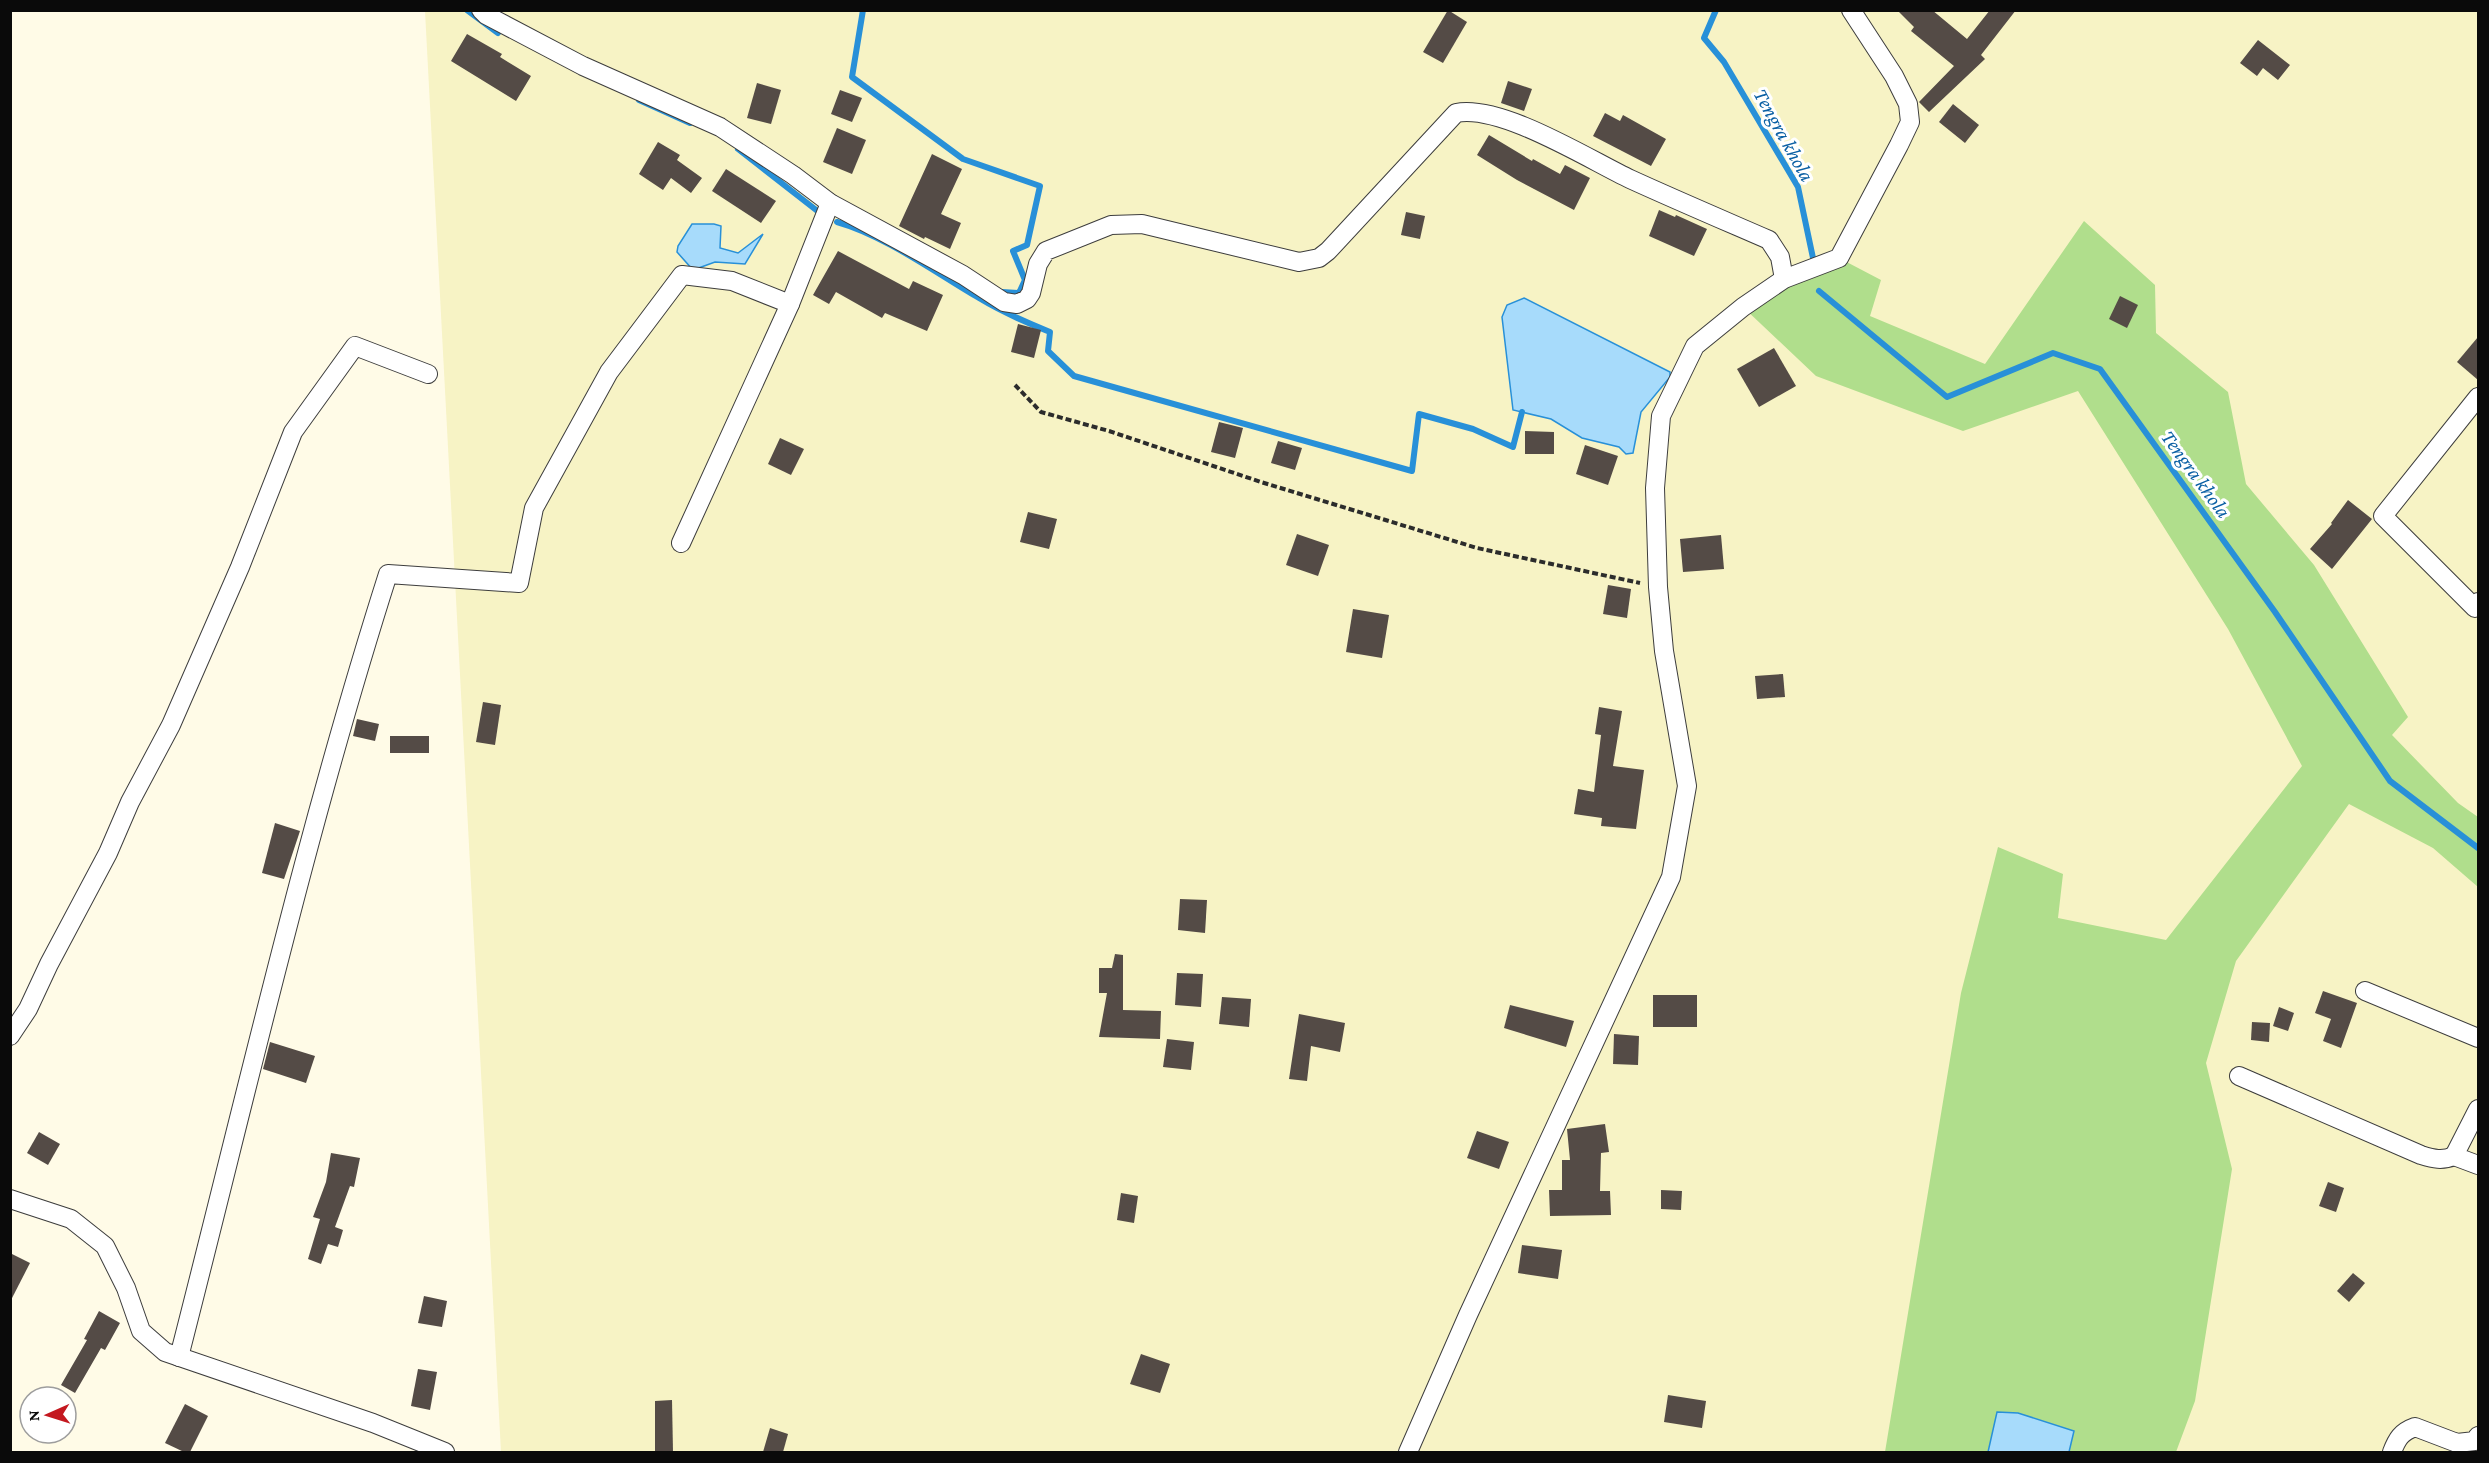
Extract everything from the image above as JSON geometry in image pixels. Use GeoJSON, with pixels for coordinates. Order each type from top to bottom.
{"type":"FeatureCollection","features":[{"type":"Feature","properties":{"kind":"street"},"geometry":{"type":"LineString","coordinates":[[481,10],[486,15],[583,66],[720,128],[793,175],[831,203],[963,275],[998,299],[1017,304],[1023,302],[1031,293],[1038,264],[1046,251],[1111,225],[1142,224],[1299,262],[1319,258],[1456,113],[1478,111],[1546,135],[1630,178],[1769,240],[1780,257],[1784,279]]}},
{"type":"Feature","properties":{"kind":"street"},"geometry":{"type":"LineString","coordinates":[[1408,1452],[1473,1304],[1671,877],[1687,786],[1664,651],[1658,588],[1655,488],[1661,416],[1695,346],[1743,307],[1784,279],[1839,258],[1910,122],[1908,104],[1894,76],[1851,10]]}},
{"type":"Feature","properties":{"kind":"street"},"geometry":{"type":"LineString","coordinates":[[681,543],[790,304],[831,203]]}},
{"type":"Feature","properties":{"kind":"street"},"geometry":{"type":"LineString","coordinates":[[179,1357],[292,911],[356,674],[388,574],[519,583],[534,508],[609,372],[682,275],[732,281],[790,304]]}},
{"type":"Feature","properties":{"kind":"street"},"geometry":{"type":"LineString","coordinates":[[10,1036],[28,1010],[49,964],[108,853],[130,802],[171,725],[240,567],[293,432],[355,346],[428,374]]}},
{"type":"Feature","properties":{"kind":"street"},"geometry":{"type":"LineString","coordinates":[[2478,397],[2383,516],[2475,608],[2478,602]]}},
{"type":"Feature","properties":{"kind":"street"},"geometry":{"type":"LineString","coordinates":[[2365,991],[2478,1038]]}},
{"type":"Feature","properties":{"kind":"street"},"geometry":{"type":"LineString","coordinates":[[2238,1076],[2435,1160],[2446,1160],[2454,1156],[2478,1109]]}},
{"type":"Feature","properties":{"kind":"street"},"geometry":{"type":"LineString","coordinates":[[2454,1156],[2478,1165]]}},
{"type":"Feature","properties":{"kind":"street"},"geometry":{"type":"LineString","coordinates":[[10,1199],[71,1219],[105,1246],[126,1288],[141,1332],[165,1352],[373,1423],[445,1452]]}},
{"type":"Feature","properties":{"kind":"street"},"geometry":{"type":"LineString","coordinates":[[2392,1452],[2397,1439],[2405,1430],[2415,1426],[2457,1443],[2475,1441],[2478,1436]]}},
{"type":"Feature","properties":{"kind":"path"},"geometry":{"type":"LineString","coordinates":[[1015,385],[1041,412],[1109,431],[1261,482],[1477,548],[1658,588]]}},
{"type":"Feature","properties":{"kind":"shaded area"},"geometry":{"type":"Polygon","coordinates":[[[425,11],[2478,11],[2478,1452],[501,1452],[425,11]]]}},
{"type":"Feature","properties":{"kind":"green space"},"geometry":{"type":"Polygon","coordinates":[[[2084,221],[2155,285],[2156,333],[2228,392],[2246,484],[2314,565],[2408,717],[2392,735],[2458,803],[2478,817],[2478,887],[2433,848],[2349,804],[2236,961],[2206,1063],[2232,1169],[2195,1401],[2176,1452],[1885,1452],[1961,993],[1998,847],[2063,874],[2058,918],[2166,940],[2302,766],[2228,629],[2078,391],[1963,431],[1816,376],[1743,307],[1839,258],[1881,280],[1870,316],[1985,364],[2084,221]]]}},
{"type":"Feature","properties":{"kind":"water"},"geometry":{"type":"Polygon","coordinates":[[[692,224],[721,226],[720,248],[738,253],[763,234],[745,264],[715,262],[693,270],[677,252],[678,246],[692,224]]]}},
{"type":"Feature","properties":{"kind":"water"},"geometry":{"type":"Polygon","coordinates":[[[1524,298],[1670,372],[1670,377],[1641,412],[1633,453],[1626,454],[1619,447],[1582,438],[1551,419],[1513,410],[1502,317],[1507,305],[1524,298]]]}},
{"type":"Feature","properties":{"kind":"water"},"geometry":{"type":"Polygon","coordinates":[[[1997,1412],[2018,1413],[2074,1431],[2069,1452],[1988,1452],[1997,1412]]]}},
{"type":"Feature","properties":{"kind":"building"},"geometry":{"type":"Polygon","coordinates":[[[1448,10],[1467,22],[1443,63],[1423,52],[1448,10]]]}},
{"type":"Feature","properties":{"kind":"building"},"geometry":{"type":"Polygon","coordinates":[[[1897,10],[1932,10],[1967,39],[1990,10],[2016,10],[1981,55],[1985,59],[1929,112],[1919,102],[1954,66],[1911,31],[1914,27],[1897,10]]]}},
{"type":"Feature","properties":{"kind":"building"},"geometry":{"type":"Polygon","coordinates":[[[467,34],[502,54],[500,57],[531,76],[516,101],[451,61],[467,34]]]}},
{"type":"Feature","properties":{"kind":"building"},"geometry":{"type":"Polygon","coordinates":[[[2258,40],[2290,65],[2278,80],[2263,68],[2257,76],[2240,63],[2258,40]]]}},
{"type":"Feature","properties":{"kind":"building"},"geometry":{"type":"Polygon","coordinates":[[[1508,81],[1532,89],[1524,111],[1501,103],[1508,81]]]}},
{"type":"Feature","properties":{"kind":"building"},"geometry":{"type":"Polygon","coordinates":[[[757,83],[781,90],[771,124],[747,118],[757,83]]]}},
{"type":"Feature","properties":{"kind":"building"},"geometry":{"type":"Polygon","coordinates":[[[840,90],[862,98],[852,122],[831,114],[840,90]]]}},
{"type":"Feature","properties":{"kind":"building"},"geometry":{"type":"Polygon","coordinates":[[[1953,104],[1979,125],[1965,143],[1939,122],[1953,104]]]}},
{"type":"Feature","properties":{"kind":"building"},"geometry":{"type":"Polygon","coordinates":[[[1605,113],[1620,121],[1623,115],[1666,139],[1651,166],[1593,136],[1605,113]]]}},
{"type":"Feature","properties":{"kind":"building"},"geometry":{"type":"Polygon","coordinates":[[[837,128],[866,140],[852,174],[823,162],[837,128]]]}},
{"type":"Feature","properties":{"kind":"building"},"geometry":{"type":"Polygon","coordinates":[[[1489,135],[1532,161],[1533,159],[1560,174],[1565,165],[1590,178],[1574,210],[1517,180],[1477,155],[1489,135]]]}},
{"type":"Feature","properties":{"kind":"building"},"geometry":{"type":"Polygon","coordinates":[[[658,142],[680,155],[677,160],[702,178],[691,193],[671,178],[663,190],[639,174],[658,142]]]}},
{"type":"Feature","properties":{"kind":"building"},"geometry":{"type":"Polygon","coordinates":[[[932,154],[962,169],[941,214],[961,223],[950,249],[899,226],[932,154]]]}},
{"type":"Feature","properties":{"kind":"building"},"geometry":{"type":"Polygon","coordinates":[[[726,169],[776,201],[761,223],[712,191],[726,169]]]}},
{"type":"Feature","properties":{"kind":"building"},"geometry":{"type":"Polygon","coordinates":[[[1659,210],[1707,229],[1694,256],[1649,236],[1659,210]]]}},
{"type":"Feature","properties":{"kind":"building"},"geometry":{"type":"Polygon","coordinates":[[[1406,212],[1425,216],[1420,239],[1401,235],[1406,212]]]}},
{"type":"Feature","properties":{"kind":"building"},"geometry":{"type":"Polygon","coordinates":[[[838,251],[909,289],[913,281],[943,295],[927,331],[885,313],[882,318],[836,292],[829,304],[813,295],[838,251]]]}},
{"type":"Feature","properties":{"kind":"building"},"geometry":{"type":"Polygon","coordinates":[[[2120,296],[2138,305],[2127,328],[2109,319],[2120,296]]]}},
{"type":"Feature","properties":{"kind":"building"},"geometry":{"type":"Polygon","coordinates":[[[1018,324],[1041,330],[1034,358],[1011,352],[1018,324]]]}},
{"type":"Feature","properties":{"kind":"building"},"geometry":{"type":"Polygon","coordinates":[[[2478,337],[2478,380],[2457,362],[2478,337]]]}},
{"type":"Feature","properties":{"kind":"building"},"geometry":{"type":"Polygon","coordinates":[[[1774,348],[1796,386],[1759,407],[1737,369],[1774,348]]]}},
{"type":"Feature","properties":{"kind":"building"},"geometry":{"type":"Polygon","coordinates":[[[1219,422],[1243,428],[1235,458],[1211,452],[1219,422]]]}},
{"type":"Feature","properties":{"kind":"building"},"geometry":{"type":"Polygon","coordinates":[[[1525,431],[1554,432],[1554,454],[1525,454],[1525,431]]]}},
{"type":"Feature","properties":{"kind":"building"},"geometry":{"type":"Polygon","coordinates":[[[780,438],[804,449],[791,475],[768,464],[780,438]]]}},
{"type":"Feature","properties":{"kind":"building"},"geometry":{"type":"Polygon","coordinates":[[[1278,441],[1302,448],[1295,470],[1271,463],[1278,441]]]}},
{"type":"Feature","properties":{"kind":"building"},"geometry":{"type":"Polygon","coordinates":[[[1585,445],[1618,456],[1608,485],[1576,474],[1585,445]]]}},
{"type":"Feature","properties":{"kind":"building"},"geometry":{"type":"Polygon","coordinates":[[[2348,500],[2372,519],[2332,569],[2310,549],[2332,524],[2348,500]]]}},
{"type":"Feature","properties":{"kind":"building"},"geometry":{"type":"Polygon","coordinates":[[[1028,512],[1057,519],[1049,549],[1020,542],[1028,512]]]}},
{"type":"Feature","properties":{"kind":"building"},"geometry":{"type":"Polygon","coordinates":[[[1297,534],[1329,545],[1318,576],[1286,565],[1297,534]]]}},
{"type":"Feature","properties":{"kind":"building"},"geometry":{"type":"Polygon","coordinates":[[[1721,535],[1724,569],[1683,572],[1680,539],[1721,535]]]}},
{"type":"Feature","properties":{"kind":"building"},"geometry":{"type":"Polygon","coordinates":[[[1608,585],[1631,589],[1627,618],[1603,614],[1608,585]]]}},
{"type":"Feature","properties":{"kind":"building"},"geometry":{"type":"Polygon","coordinates":[[[1353,609],[1389,615],[1382,658],[1346,652],[1353,609]]]}},
{"type":"Feature","properties":{"kind":"building"},"geometry":{"type":"Polygon","coordinates":[[[1783,674],[1785,697],[1757,699],[1755,676],[1783,674]]]}},
{"type":"Feature","properties":{"kind":"building"},"geometry":{"type":"Polygon","coordinates":[[[483,702],[501,705],[495,745],[476,742],[483,702]]]}},
{"type":"Feature","properties":{"kind":"building"},"geometry":{"type":"Polygon","coordinates":[[[1599,707],[1622,711],[1613,766],[1644,770],[1636,829],[1601,826],[1602,818],[1574,814],[1578,789],[1594,792],[1601,735],[1595,734],[1599,707]]]}},
{"type":"Feature","properties":{"kind":"building"},"geometry":{"type":"Polygon","coordinates":[[[357,719],[379,724],[375,741],[353,736],[357,719]]]}},
{"type":"Feature","properties":{"kind":"building"},"geometry":{"type":"Polygon","coordinates":[[[390,736],[429,736],[429,753],[390,753],[390,736]]]}},
{"type":"Feature","properties":{"kind":"building"},"geometry":{"type":"Polygon","coordinates":[[[275,823],[300,831],[284,879],[262,873],[275,823]]]}},
{"type":"Feature","properties":{"kind":"building"},"geometry":{"type":"Polygon","coordinates":[[[1180,899],[1207,900],[1205,933],[1178,930],[1180,899]]]}},
{"type":"Feature","properties":{"kind":"building"},"geometry":{"type":"Polygon","coordinates":[[[1115,954],[1123,955],[1123,1010],[1161,1011],[1160,1039],[1099,1037],[1107,993],[1099,993],[1099,968],[1112,968],[1115,954]]]}},
{"type":"Feature","properties":{"kind":"building"},"geometry":{"type":"Polygon","coordinates":[[[1177,973],[1203,974],[1201,1007],[1175,1005],[1177,973]]]}},
{"type":"Feature","properties":{"kind":"building"},"geometry":{"type":"Polygon","coordinates":[[[2323,991],[2357,1003],[2341,1048],[2323,1041],[2331,1019],[2315,1013],[2323,991]]]}},
{"type":"Feature","properties":{"kind":"building"},"geometry":{"type":"Polygon","coordinates":[[[1653,995],[1697,995],[1697,1027],[1653,1027],[1653,995]]]}},
{"type":"Feature","properties":{"kind":"building"},"geometry":{"type":"Polygon","coordinates":[[[1222,997],[1251,999],[1249,1027],[1219,1024],[1222,997]]]}},
{"type":"Feature","properties":{"kind":"building"},"geometry":{"type":"Polygon","coordinates":[[[1510,1005],[1574,1021],[1566,1047],[1504,1028],[1510,1005]]]}},
{"type":"Feature","properties":{"kind":"building"},"geometry":{"type":"Polygon","coordinates":[[[2279,1007],[2294,1013],[2288,1031],[2273,1026],[2279,1007]]]}},
{"type":"Feature","properties":{"kind":"building"},"geometry":{"type":"Polygon","coordinates":[[[1299,1014],[1345,1023],[1340,1052],[1311,1046],[1307,1081],[1289,1079],[1299,1014]]]}},
{"type":"Feature","properties":{"kind":"building"},"geometry":{"type":"Polygon","coordinates":[[[2252,1022],[2270,1023],[2269,1042],[2251,1040],[2252,1022]]]}},
{"type":"Feature","properties":{"kind":"building"},"geometry":{"type":"Polygon","coordinates":[[[1614,1034],[1639,1036],[1638,1065],[1613,1064],[1614,1034]]]}},
{"type":"Feature","properties":{"kind":"building"},"geometry":{"type":"Polygon","coordinates":[[[1167,1039],[1194,1042],[1191,1070],[1163,1067],[1167,1039]]]}},
{"type":"Feature","properties":{"kind":"building"},"geometry":{"type":"Polygon","coordinates":[[[270,1042],[315,1056],[306,1083],[263,1069],[270,1042]]]}},
{"type":"Feature","properties":{"kind":"building"},"geometry":{"type":"Polygon","coordinates":[[[1605,1124],[1609,1152],[1601,1153],[1600,1191],[1610,1191],[1611,1215],[1550,1216],[1549,1190],[1562,1190],[1562,1160],[1570,1160],[1567,1129],[1605,1124]]]}},
{"type":"Feature","properties":{"kind":"building"},"geometry":{"type":"Polygon","coordinates":[[[1477,1131],[1509,1142],[1499,1169],[1467,1158],[1477,1131]]]}},
{"type":"Feature","properties":{"kind":"building"},"geometry":{"type":"Polygon","coordinates":[[[39,1132],[60,1144],[48,1165],[27,1153],[39,1132]]]}},
{"type":"Feature","properties":{"kind":"building"},"geometry":{"type":"Polygon","coordinates":[[[331,1153],[360,1158],[354,1187],[350,1186],[335,1227],[343,1230],[338,1247],[328,1244],[321,1264],[308,1259],[320,1219],[313,1217],[326,1182],[331,1153]]]}},
{"type":"Feature","properties":{"kind":"building"},"geometry":{"type":"Polygon","coordinates":[[[2328,1182],[2344,1188],[2336,1212],[2319,1206],[2328,1182]]]}},
{"type":"Feature","properties":{"kind":"building"},"geometry":{"type":"Polygon","coordinates":[[[1661,1190],[1682,1191],[1681,1210],[1661,1209],[1661,1190]]]}},
{"type":"Feature","properties":{"kind":"building"},"geometry":{"type":"Polygon","coordinates":[[[1121,1193],[1138,1196],[1134,1223],[1117,1220],[1121,1193]]]}},
{"type":"Feature","properties":{"kind":"building"},"geometry":{"type":"Polygon","coordinates":[[[1522,1245],[1562,1250],[1558,1279],[1518,1273],[1522,1245]]]}},
{"type":"Feature","properties":{"kind":"building"},"geometry":{"type":"Polygon","coordinates":[[[10,1253],[30,1263],[10,1302],[10,1253]]]}},
{"type":"Feature","properties":{"kind":"building"},"geometry":{"type":"Polygon","coordinates":[[[2353,1273],[2365,1283],[2349,1302],[2337,1291],[2353,1273]]]}},
{"type":"Feature","properties":{"kind":"building"},"geometry":{"type":"Polygon","coordinates":[[[424,1296],[447,1301],[442,1327],[418,1323],[424,1296]]]}},
{"type":"Feature","properties":{"kind":"building"},"geometry":{"type":"Polygon","coordinates":[[[99,1311],[120,1323],[105,1350],[101,1348],[78,1388],[78,1385],[61,1385],[87,1340],[84,1339],[99,1311]]]}},
{"type":"Feature","properties":{"kind":"building"},"geometry":{"type":"Polygon","coordinates":[[[1141,1354],[1170,1364],[1160,1393],[1130,1384],[1141,1354]]]}},
{"type":"Feature","properties":{"kind":"building"},"geometry":{"type":"Polygon","coordinates":[[[418,1369],[437,1372],[430,1410],[411,1406],[418,1369]]]}},
{"type":"Feature","properties":{"kind":"building"},"geometry":{"type":"Polygon","coordinates":[[[1668,1395],[1706,1401],[1702,1428],[1664,1422],[1668,1395]]]}},
{"type":"Feature","properties":{"kind":"building"},"geometry":{"type":"Polygon","coordinates":[[[672,1400],[673,1452],[655,1452],[655,1401],[672,1400]]]}},
{"type":"Feature","properties":{"kind":"building"},"geometry":{"type":"Polygon","coordinates":[[[185,1404],[208,1416],[190,1452],[184,1452],[165,1443],[185,1404]]]}},
{"type":"Feature","properties":{"kind":"building"},"geometry":{"type":"Polygon","coordinates":[[[770,1428],[788,1434],[783,1452],[763,1452],[770,1428]]]}},
{"type":"Feature","properties":{"kind":"waterway"},"geometry":{"type":"LineString","coordinates":[[467,10],[498,33]]}},
{"type":"Feature","properties":{"kind":"waterway"},"geometry":{"type":"LineString","coordinates":[[863,10],[852,77],[963,159],[1040,186],[1027,245],[1013,251],[1025,280],[1019,293],[1002,292]]}},
{"type":"Feature","properties":{"kind":"waterway","name":"Tengra khola"},"geometry":{"type":"LineString","coordinates":[[1716,10],[1704,38],[1724,62],[1798,187],[1813,258]]}},
{"type":"Feature","properties":{"kind":"waterway"},"geometry":{"type":"LineString","coordinates":[[639,100],[690,123]]}},
{"type":"Feature","properties":{"kind":"waterway"},"geometry":{"type":"LineString","coordinates":[[738,149],[820,213]]}},
{"type":"Feature","properties":{"kind":"waterway"},"geometry":{"type":"LineString","coordinates":[[837,222],[891,245],[996,308],[1050,332],[1048,351],[1074,376],[1412,471],[1419,414],[1473,429],[1513,447],[1522,412]]}},
{"type":"Feature","properties":{"kind":"waterway","name":"Tengra khola"},"geometry":{"type":"LineString","coordinates":[[1819,291],[1947,397],[2053,353],[2100,369],[2275,612],[2390,781],[2478,848]]}}]}
